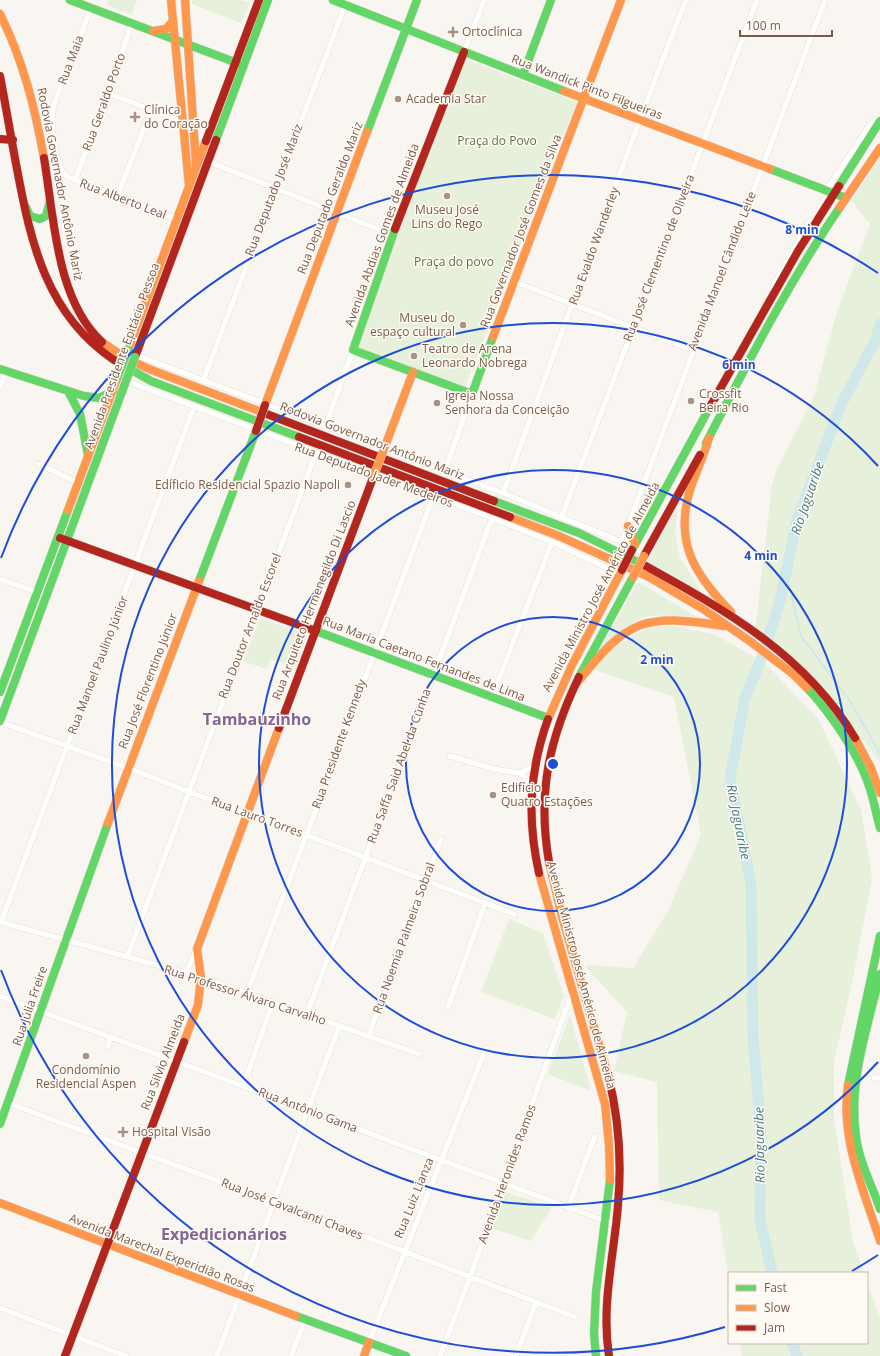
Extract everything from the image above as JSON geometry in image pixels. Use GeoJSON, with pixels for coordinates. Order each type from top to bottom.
{"type":"FeatureCollection","features":[{"type":"Feature","properties":{"kind":"main road"},"geometry":{"type":"LineString","coordinates":[[70,0],[237,63]]}},
{"type":"Feature","properties":{"kind":"main road"},"geometry":{"type":"LineString","coordinates":[[171,0],[189,188]]}},
{"type":"Feature","properties":{"kind":"main road"},"geometry":{"type":"LineString","coordinates":[[185,0],[196,168],[200,181]]}},
{"type":"Feature","properties":{"kind":"main road","name":"Avenida Presidente Epitácio Pessoa"},"geometry":{"type":"LineString","coordinates":[[0,692],[196,168],[237,63],[259,0]]}},
{"type":"Feature","properties":{"kind":"main road","name":"Avenida Presidente Epitácio Pessoa"},"geometry":{"type":"LineString","coordinates":[[0,721],[268,0]]}},
{"type":"Feature","properties":{"kind":"main road","name":"Rua Wandick Pinto Filgueiras"},"geometry":{"type":"LineString","coordinates":[[333,0],[346,2],[406,29],[584,99],[830,191]]}},
{"type":"Feature","properties":{"kind":"main road","name":"Rua Deputado Geraldo Mariz"},"geometry":{"type":"LineString","coordinates":[[256,431],[337,212],[418,0]]}},
{"type":"Feature","properties":{"kind":"main road"},"geometry":{"type":"LineString","coordinates":[[523,75],[551,0]]}},
{"type":"Feature","properties":{"kind":"main road","name":"Rua Governador José Gomes da Silva"},"geometry":{"type":"LineString","coordinates":[[472,394],[621,0]]}},
{"type":"Feature","properties":{"kind":"main road","name":"Rodovia Governador Antônio Mariz"},"geometry":{"type":"LineString","coordinates":[[0,14],[19,51],[34,106],[60,255],[73,302],[90,330],[113,351],[149,369],[606,544],[646,566],[757,633],[784,653],[813,680],[840,712],[862,746],[880,793]]}},
{"type":"Feature","properties":{"kind":"main road"},"geometry":{"type":"LineString","coordinates":[[153,31],[166,29],[173,21]]}},
{"type":"Feature","properties":{"kind":"main road","name":"Avenida Abdias Gomes de Almeida"},"geometry":{"type":"LineString","coordinates":[[352,350],[464,52]]}},
{"type":"Feature","properties":{"kind":"main road","name":"Rodovia Governador Antônio Mariz"},"geometry":{"type":"LineString","coordinates":[[0,79],[33,244],[52,289],[67,314],[83,334],[99,350],[122,367],[151,381],[559,536],[649,577],[751,642],[793,674],[817,698],[848,743],[860,764],[869,786],[880,828]]}},
{"type":"Feature","properties":{"kind":"main road","name":"Avenida Ministro José Américo de Almeida"},"geometry":{"type":"LineString","coordinates":[[596,1356],[593,1313],[610,1187],[609,1133],[604,1104],[542,889],[537,862],[531,807],[534,766],[548,718],[579,652],[634,545],[750,336],[817,220],[830,191],[865,147],[880,120]]}},
{"type":"Feature","properties":{"kind":"main road"},"geometry":{"type":"LineString","coordinates":[[0,139],[13,140]]}},
{"type":"Feature","properties":{"kind":"main road","name":"Avenida Ministro José Américo de Almeida"},"geometry":{"type":"LineString","coordinates":[[609,1356],[605,1310],[622,1164],[616,1106],[552,883],[544,840],[542,811],[549,759],[557,732],[577,684],[759,342],[807,256],[880,149]]}},
{"type":"Feature","properties":{"kind":"main road"},"geometry":{"type":"LineString","coordinates":[[830,191],[846,198]]}},
{"type":"Feature","properties":{"kind":"main road"},"geometry":{"type":"LineString","coordinates":[[22,192],[28,212],[32,218],[37,219],[43,218],[47,213],[50,193]]}},
{"type":"Feature","properties":{"kind":"main road"},"geometry":{"type":"LineString","coordinates":[[750,336],[759,342]]}},
{"type":"Feature","properties":{"kind":"main road"},"geometry":{"type":"LineString","coordinates":[[352,350],[472,394]]}},
{"type":"Feature","properties":{"kind":"main road"},"geometry":{"type":"LineString","coordinates":[[3,370],[69,392],[99,398],[113,392]]}},
{"type":"Feature","properties":{"kind":"main road","name":"Rua Arquiteto Hermenegildo Di Lascio"},"geometry":{"type":"LineString","coordinates":[[201,977],[197,949],[246,814],[413,372]]}},
{"type":"Feature","properties":{"kind":"main road"},"geometry":{"type":"LineString","coordinates":[[69,392],[76,402],[80,412],[88,455]]}},
{"type":"Feature","properties":{"kind":"main road","name":"Rua José Florentino Júnior"},"geometry":{"type":"LineString","coordinates":[[65,941],[128,768],[256,431]]}},
{"type":"Feature","properties":{"kind":"main road"},"geometry":{"type":"LineString","coordinates":[[709,438],[685,505],[683,519],[684,538],[691,562],[707,588],[746,626]]}},
{"type":"Feature","properties":{"kind":"main road"},"geometry":{"type":"LineString","coordinates":[[628,526],[634,545]]}},
{"type":"Feature","properties":{"kind":"main road","name":"Rua Maria Caetano Fernandes de Lima"},"geometry":{"type":"LineString","coordinates":[[57,538],[136,565],[548,718]]}},
{"type":"Feature","properties":{"kind":"main road"},"geometry":{"type":"LineString","coordinates":[[577,684],[608,643],[627,629],[641,622],[675,618],[729,627]]}},
{"type":"Feature","properties":{"kind":"main road"},"geometry":{"type":"LineString","coordinates":[[880,936],[851,1067],[846,1101],[851,1151],[880,1241]]}},
{"type":"Feature","properties":{"kind":"main road","name":"Rua Júlia Freire"},"geometry":{"type":"LineString","coordinates":[[0,1124],[42,1012],[65,941]]}},
{"type":"Feature","properties":{"kind":"main road"},"geometry":{"type":"LineString","coordinates":[[880,974],[858,1067],[853,1105],[858,1150],[880,1210]]}},
{"type":"Feature","properties":{"kind":"main road","name":"Rua Silvio Almeida"},"geometry":{"type":"LineString","coordinates":[[65,1356],[140,1152],[198,1005],[201,977]]}},
{"type":"Feature","properties":{"kind":"main road","name":"Avenida Marechal Experidião Rosas"},"geometry":{"type":"LineString","coordinates":[[0,1203],[238,1295],[406,1356]]}},
{"type":"Feature","properties":{"kind":"main road","name":"Rua Luiz Lianza"},"geometry":{"type":"LineString","coordinates":[[364,1356],[369,1342]]}},
{"type":"Feature","properties":{"kind":"street"},"geometry":{"type":"LineString","coordinates":[[464,52],[484,0]]}},
{"type":"Feature","properties":{"kind":"street","name":"Rua Evaldo Wanderley"},"geometry":{"type":"LineString","coordinates":[[503,493],[573,306],[638,119],[686,0]]}},
{"type":"Feature","properties":{"kind":"street","name":"Rua José Clementino de Oliveira"},"geometry":{"type":"LineString","coordinates":[[562,516],[756,0]]}},
{"type":"Feature","properties":{"kind":"street","name":"Avenida Manoel Cândido Leite"},"geometry":{"type":"LineString","coordinates":[[622,542],[692,350],[825,0]]}},
{"type":"Feature","properties":{"kind":"street","name":"Rua Deputado José Mariz"},"geometry":{"type":"LineString","coordinates":[[203,381],[346,2]]}},
{"type":"Feature","properties":{"kind":"street","name":"Rua Maia"},"geometry":{"type":"LineString","coordinates":[[58,159],[51,119],[54,104],[91,8]]}},
{"type":"Feature","properties":{"kind":"street","name":"Rua Geraldo Porto"},"geometry":{"type":"LineString","coordinates":[[75,180],[108,93],[132,23]]}},
{"type":"Feature","properties":{"kind":"street"},"geometry":{"type":"LineString","coordinates":[[108,93],[151,111],[183,122]]}},
{"type":"Feature","properties":{"kind":"street"},"geometry":{"type":"LineString","coordinates":[[117,197],[151,111]]}},
{"type":"Feature","properties":{"kind":"street"},"geometry":{"type":"LineString","coordinates":[[830,191],[870,125],[875,120],[880,120]]}},
{"type":"Feature","properties":{"kind":"street"},"geometry":{"type":"LineString","coordinates":[[853,151],[865,147]]}},
{"type":"Feature","properties":{"kind":"street","name":"Rua Alberto Leal"},"geometry":{"type":"LineString","coordinates":[[58,159],[64,175],[117,197],[177,219]]}},
{"type":"Feature","properties":{"kind":"street"},"geometry":{"type":"LineString","coordinates":[[207,161],[394,235]]}},
{"type":"Feature","properties":{"kind":"street"},"geometry":{"type":"LineString","coordinates":[[135,356],[503,493],[622,542],[634,545],[809,222],[817,220]]}},
{"type":"Feature","properties":{"kind":"street"},"geometry":{"type":"LineString","coordinates":[[515,282],[573,306],[692,350]]}},
{"type":"Feature","properties":{"kind":"street","name":"Avenida Abdias Gomes de Almeida"},"geometry":{"type":"LineString","coordinates":[[325,427],[352,350]]}},
{"type":"Feature","properties":{"kind":"street"},"geometry":{"type":"LineString","coordinates":[[0,387],[3,370]]}},
{"type":"Feature","properties":{"kind":"street","name":"Rua Deputado Jader Medeiros"},"geometry":{"type":"LineString","coordinates":[[126,381],[256,431],[492,518],[621,572]]}},
{"type":"Feature","properties":{"kind":"street","name":"Rua Governador José Gomes da Silva"},"geometry":{"type":"LineString","coordinates":[[445,472],[472,394]]}},
{"type":"Feature","properties":{"kind":"street","name":"Rua Manoel Paulino Júnior"},"geometry":{"type":"LineString","coordinates":[[0,922],[136,565],[194,406]]}},
{"type":"Feature","properties":{"kind":"street","name":"Rua Doutor Arnaldo Escorel"},"geometry":{"type":"LineString","coordinates":[[127,958],[188,790],[316,453]]}},
{"type":"Feature","properties":{"kind":"street"},"geometry":{"type":"LineString","coordinates":[[39,464],[78,483]]}},
{"type":"Feature","properties":{"kind":"street","name":"Rua Presidente Kennedy"},"geometry":{"type":"LineString","coordinates":[[247,992],[373,652],[433,497]]}},
{"type":"Feature","properties":{"kind":"street","name":"Rua Saffa Said Abel da Cunha"},"geometry":{"type":"LineString","coordinates":[[307,1014],[492,518]]}},
{"type":"Feature","properties":{"kind":"street"},"geometry":{"type":"LineString","coordinates":[[492,697],[552,542]]}},
{"type":"Feature","properties":{"kind":"street"},"geometry":{"type":"LineString","coordinates":[[0,579],[37,592]]}},
{"type":"Feature","properties":{"kind":"street","name":"Rua Lauro Torres"},"geometry":{"type":"LineString","coordinates":[[0,721],[66,747],[188,790],[246,814],[306,835],[514,914]]}},
{"type":"Feature","properties":{"kind":"street"},"geometry":{"type":"LineString","coordinates":[[450,756],[494,769],[520,773],[532,784]]}},
{"type":"Feature","properties":{"kind":"street"},"geometry":{"type":"LineString","coordinates":[[520,773],[534,766]]}},
{"type":"Feature","properties":{"kind":"street","name":"Rua Noemia Palmeira Sobral"},"geometry":{"type":"LineString","coordinates":[[368,1037],[441,839]]}},
{"type":"Feature","properties":{"kind":"street"},"geometry":{"type":"LineString","coordinates":[[448,1007],[485,904]]}},
{"type":"Feature","properties":{"kind":"street","name":"Rua Professor Álvaro Carvalho"},"geometry":{"type":"LineString","coordinates":[[0,922],[127,958],[201,977],[419,1054]]}},
{"type":"Feature","properties":{"kind":"street","name":"Rua Arquiteto Hermenegildo Di Lascio"},"geometry":{"type":"LineString","coordinates":[[186,973],[197,949]]}},
{"type":"Feature","properties":{"kind":"street","name":"Avenida Heronides Ramos"},"geometry":{"type":"LineString","coordinates":[[440,1356],[470,1277],[572,992]]}},
{"type":"Feature","properties":{"kind":"street","name":"Rua Antônio Gama"},"geometry":{"type":"LineString","coordinates":[[0,996],[176,1060],[441,1161],[616,1225]]}},
{"type":"Feature","properties":{"kind":"street"},"geometry":{"type":"LineString","coordinates":[[243,1086],[273,1002]]}},
{"type":"Feature","properties":{"kind":"street"},"geometry":{"type":"LineString","coordinates":[[217,1356],[238,1295],[275,1202],[339,1026]]}},
{"type":"Feature","properties":{"kind":"street"},"geometry":{"type":"LineString","coordinates":[[108,1046],[111,1037]]}},
{"type":"Feature","properties":{"kind":"street","name":"Rua Luiz Lianza"},"geometry":{"type":"LineString","coordinates":[[369,1342],[486,1048]]}},
{"type":"Feature","properties":{"kind":"street","name":"Rua José Cavalcanti Chaves"},"geometry":{"type":"LineString","coordinates":[[8,1103],[275,1202],[575,1317]]}},
{"type":"Feature","properties":{"kind":"street"},"geometry":{"type":"LineString","coordinates":[[568,1208],[595,1136]]}},
{"type":"Feature","properties":{"kind":"street"},"geometry":{"type":"LineString","coordinates":[[516,1356],[536,1302]]}},
{"type":"Feature","properties":{"kind":"street"},"geometry":{"type":"LineString","coordinates":[[0,1308],[126,1356]]}},
{"type":"Feature","properties":{"kind":"street"},"geometry":{"type":"LineString","coordinates":[[291,1356],[305,1320]]}},
{"type":"Feature","properties":{"kind":"green space"},"geometry":{"type":"Polygon","coordinates":[[[108,0],[137,0],[131,15],[107,5],[108,0]]]}},
{"type":"Feature","properties":{"kind":"green space"},"geometry":{"type":"Polygon","coordinates":[[[192,0],[241,0],[250,3],[241,23],[192,4],[192,0]]]}},
{"type":"Feature","properties":{"kind":"green space","name":"Praça do Povo"},"geometry":{"type":"Polygon","coordinates":[[[465,59],[577,102],[464,389],[355,348],[465,59]]]}},
{"type":"Feature","properties":{"kind":"green space"},"geometry":{"type":"Polygon","coordinates":[[[880,157],[880,762],[847,719],[755,632],[772,485],[777,469],[814,396],[837,312],[870,224],[852,201],[880,157]]]}},
{"type":"Feature","properties":{"kind":"green space"},"geometry":{"type":"Polygon","coordinates":[[[678,504],[675,533],[680,558],[703,595],[646,565],[678,504]]]}},
{"type":"Feature","properties":{"kind":"green space"},"geometry":{"type":"Polygon","coordinates":[[[638,582],[697,617],[665,615],[646,617],[627,626],[600,649],[638,582]]]}},
{"type":"Feature","properties":{"kind":"green space"},"geometry":{"type":"Polygon","coordinates":[[[260,618],[307,635],[295,668],[271,659],[266,669],[243,661],[260,618]]]}},
{"type":"Feature","properties":{"kind":"green space"},"geometry":{"type":"Polygon","coordinates":[[[672,626],[714,634],[765,663],[819,720],[861,810],[872,878],[853,978],[834,1062],[834,1119],[853,1242],[864,1272],[728,1272],[718,1212],[659,1200],[657,1082],[614,1071],[627,1012],[584,965],[633,968],[668,911],[701,835],[674,697],[592,669],[607,652],[645,629],[672,626]]]}},
{"type":"Feature","properties":{"kind":"green space"},"geometry":{"type":"Polygon","coordinates":[[[509,919],[543,933],[564,996],[555,1019],[481,992],[509,919]]]}},
{"type":"Feature","properties":{"kind":"green space"},"geometry":{"type":"Polygon","coordinates":[[[570,1015],[591,1091],[548,1074],[570,1015]]]}},
{"type":"Feature","properties":{"kind":"green space"},"geometry":{"type":"Polygon","coordinates":[[[505,1192],[552,1207],[531,1241],[491,1228],[505,1192]]]}},
{"type":"Feature","properties":{"kind":"green space"},"geometry":{"type":"Polygon","coordinates":[[[868,1285],[880,1319],[880,1356],[742,1356],[740,1344],[868,1344],[868,1285]]]}},
{"type":"Feature","properties":{"kind":"waterway","name":"Rio Jaguaribe"},"geometry":{"type":"LineString","coordinates":[[772,1272],[760,1219],[761,1136],[753,1035],[751,884],[730,778],[745,698],[764,652],[780,601],[797,520],[841,405],[876,339],[880,324]]}},
{"type":"Feature","properties":{"kind":"waterway"},"geometry":{"type":"LineString","coordinates":[[786,572],[801,636],[850,701],[880,754]]}},
{"type":"Feature","properties":{"kind":"waterway","name":"Rio Jaguaribe"},"geometry":{"type":"LineString","coordinates":[[792,1344],[797,1356]]}},
{"type":"Feature","properties":{"kind":"traffic: fast"},"geometry":{"type":"LineString","coordinates":[[70,0],[237,63]]}},
{"type":"Feature","properties":{"kind":"traffic: fast"},"geometry":{"type":"LineString","coordinates":[[216,140],[268,0]]}},
{"type":"Feature","properties":{"kind":"traffic: fast"},"geometry":{"type":"LineString","coordinates":[[333,0],[564,91]]}},
{"type":"Feature","properties":{"kind":"traffic: fast"},"geometry":{"type":"LineString","coordinates":[[367,132],[417,0]]}},
{"type":"Feature","properties":{"kind":"traffic: fast"},"geometry":{"type":"LineString","coordinates":[[523,75],[551,0]]}},
{"type":"Feature","properties":{"kind":"traffic: fast"},"geometry":{"type":"LineString","coordinates":[[839,186],[880,121]]}},
{"type":"Feature","properties":{"kind":"traffic: fast"},"geometry":{"type":"LineString","coordinates":[[770,169],[846,198]]}},
{"type":"Feature","properties":{"kind":"traffic: fast"},"geometry":{"type":"LineString","coordinates":[[26,207],[30,216],[40,219],[46,216],[50,201]]}},
{"type":"Feature","properties":{"kind":"traffic: fast"},"geometry":{"type":"LineString","coordinates":[[706,443],[786,293],[821,235],[840,207]]}},
{"type":"Feature","properties":{"kind":"traffic: fast"},"geometry":{"type":"LineString","coordinates":[[395,229],[353,350],[472,394],[493,337]]}},
{"type":"Feature","properties":{"kind":"traffic: fast"},"geometry":{"type":"LineString","coordinates":[[118,376],[128,350]]}},
{"type":"Feature","properties":{"kind":"traffic: fast"},"geometry":{"type":"LineString","coordinates":[[126,381],[135,357]]}},
{"type":"Feature","properties":{"kind":"traffic: fast"},"geometry":{"type":"LineString","coordinates":[[114,360],[151,381],[299,437]]}},
{"type":"Feature","properties":{"kind":"traffic: fast"},"geometry":{"type":"LineString","coordinates":[[0,369],[84,396],[99,398],[113,391]]}},
{"type":"Feature","properties":{"kind":"traffic: fast"},"geometry":{"type":"LineString","coordinates":[[0,721],[126,381]]}},
{"type":"Feature","properties":{"kind":"traffic: fast"},"geometry":{"type":"LineString","coordinates":[[69,393],[80,414],[88,455]]}},
{"type":"Feature","properties":{"kind":"traffic: fast"},"geometry":{"type":"LineString","coordinates":[[632,550],[711,405]]}},
{"type":"Feature","properties":{"kind":"traffic: fast"},"geometry":{"type":"LineString","coordinates":[[199,581],[256,431]]}},
{"type":"Feature","properties":{"kind":"traffic: fast"},"geometry":{"type":"LineString","coordinates":[[494,501],[579,533],[642,564]]}},
{"type":"Feature","properties":{"kind":"traffic: fast"},"geometry":{"type":"LineString","coordinates":[[0,692],[68,510]]}},
{"type":"Feature","properties":{"kind":"traffic: fast"},"geometry":{"type":"LineString","coordinates":[[579,677],[633,577]]}},
{"type":"Feature","properties":{"kind":"traffic: fast"},"geometry":{"type":"LineString","coordinates":[[316,631],[548,718]]}},
{"type":"Feature","properties":{"kind":"traffic: fast"},"geometry":{"type":"LineString","coordinates":[[807,688],[834,721],[858,761],[871,791],[880,828]]}},
{"type":"Feature","properties":{"kind":"traffic: fast"},"geometry":{"type":"LineString","coordinates":[[0,1124],[108,823]]}},
{"type":"Feature","properties":{"kind":"traffic: fast"},"geometry":{"type":"LineString","coordinates":[[848,1085],[880,936]]}},
{"type":"Feature","properties":{"kind":"traffic: fast"},"geometry":{"type":"LineString","coordinates":[[880,974],[860,1054],[854,1115],[860,1155],[880,1209]]}},
{"type":"Feature","properties":{"kind":"traffic: fast"},"geometry":{"type":"LineString","coordinates":[[596,1356],[594,1334],[596,1292],[610,1180]]}},
{"type":"Feature","properties":{"kind":"traffic: fast"},"geometry":{"type":"LineString","coordinates":[[296,1316],[406,1356]]}},
{"type":"Feature","properties":{"kind":"traffic: slow"},"geometry":{"type":"LineString","coordinates":[[171,0],[189,185]]}},
{"type":"Feature","properties":{"kind":"traffic: slow"},"geometry":{"type":"LineString","coordinates":[[185,0],[196,164]]}},
{"type":"Feature","properties":{"kind":"traffic: slow"},"geometry":{"type":"LineString","coordinates":[[493,337],[621,0]]}},
{"type":"Feature","properties":{"kind":"traffic: slow"},"geometry":{"type":"LineString","coordinates":[[0,14],[22,67],[37,121],[44,158]]}},
{"type":"Feature","properties":{"kind":"traffic: slow"},"geometry":{"type":"LineString","coordinates":[[153,31],[166,29],[173,21]]}},
{"type":"Feature","properties":{"kind":"traffic: slow"},"geometry":{"type":"LineString","coordinates":[[564,91],[770,169]]}},
{"type":"Feature","properties":{"kind":"traffic: slow"},"geometry":{"type":"LineString","coordinates":[[265,405],[367,132]]}},
{"type":"Feature","properties":{"kind":"traffic: slow"},"geometry":{"type":"LineString","coordinates":[[128,350],[206,141]]}},
{"type":"Feature","properties":{"kind":"traffic: slow"},"geometry":{"type":"LineString","coordinates":[[840,207],[880,148]]}},
{"type":"Feature","properties":{"kind":"traffic: slow"},"geometry":{"type":"LineString","coordinates":[[102,342],[124,357],[149,369],[264,413]]}},
{"type":"Feature","properties":{"kind":"traffic: slow"},"geometry":{"type":"LineString","coordinates":[[384,449],[413,372]]}},
{"type":"Feature","properties":{"kind":"traffic: slow"},"geometry":{"type":"LineString","coordinates":[[68,510],[118,376]]}},
{"type":"Feature","properties":{"kind":"traffic: slow"},"geometry":{"type":"LineString","coordinates":[[709,438],[690,490],[686,509],[686,542],[698,571],[707,585],[731,612]]}},
{"type":"Feature","properties":{"kind":"traffic: slow"},"geometry":{"type":"LineString","coordinates":[[374,475],[384,449]]}},
{"type":"Feature","properties":{"kind":"traffic: slow"},"geometry":{"type":"LineString","coordinates":[[510,517],[559,536],[649,577],[703,609],[751,642],[793,674],[807,688]]}},
{"type":"Feature","properties":{"kind":"traffic: slow"},"geometry":{"type":"LineString","coordinates":[[628,526],[635,544]]}},
{"type":"Feature","properties":{"kind":"traffic: slow"},"geometry":{"type":"LineString","coordinates":[[633,577],[644,556]]}},
{"type":"Feature","properties":{"kind":"traffic: slow"},"geometry":{"type":"LineString","coordinates":[[548,719],[572,665],[622,570]]}},
{"type":"Feature","properties":{"kind":"traffic: slow"},"geometry":{"type":"LineString","coordinates":[[108,823],[199,581]]}},
{"type":"Feature","properties":{"kind":"traffic: slow"},"geometry":{"type":"LineString","coordinates":[[577,683],[610,645],[625,633],[639,626],[655,621],[674,620],[724,626]]}},
{"type":"Feature","properties":{"kind":"traffic: slow"},"geometry":{"type":"LineString","coordinates":[[184,1042],[198,1005],[201,977],[197,949],[279,728]]}},
{"type":"Feature","properties":{"kind":"traffic: slow"},"geometry":{"type":"LineString","coordinates":[[855,738],[871,768],[880,793]]}},
{"type":"Feature","properties":{"kind":"traffic: slow"},"geometry":{"type":"LineString","coordinates":[[549,862],[562,917],[608,1075]]}},
{"type":"Feature","properties":{"kind":"traffic: slow"},"geometry":{"type":"LineString","coordinates":[[539,873],[605,1104],[609,1145],[610,1180]]}},
{"type":"Feature","properties":{"kind":"traffic: slow"},"geometry":{"type":"LineString","coordinates":[[848,1085],[846,1105],[850,1145],[880,1241]]}},
{"type":"Feature","properties":{"kind":"traffic: slow"},"geometry":{"type":"LineString","coordinates":[[0,1203],[296,1316]]}},
{"type":"Feature","properties":{"kind":"traffic: slow"},"geometry":{"type":"LineString","coordinates":[[364,1356],[369,1342]]}},
{"type":"Feature","properties":{"kind":"traffic: jam"},"geometry":{"type":"LineString","coordinates":[[206,141],[259,0]]}},
{"type":"Feature","properties":{"kind":"traffic: jam"},"geometry":{"type":"LineString","coordinates":[[395,229],[464,52]]}},
{"type":"Feature","properties":{"kind":"traffic: jam"},"geometry":{"type":"LineString","coordinates":[[0,76],[22,197],[36,251],[46,276],[58,300],[73,322],[91,342],[114,360]]}},
{"type":"Feature","properties":{"kind":"traffic: jam"},"geometry":{"type":"LineString","coordinates":[[0,139],[13,140]]}},
{"type":"Feature","properties":{"kind":"traffic: jam"},"geometry":{"type":"LineString","coordinates":[[135,357],[216,140]]}},
{"type":"Feature","properties":{"kind":"traffic: jam"},"geometry":{"type":"LineString","coordinates":[[44,158],[55,231],[66,281],[75,304],[87,324],[102,342]]}},
{"type":"Feature","properties":{"kind":"traffic: jam"},"geometry":{"type":"LineString","coordinates":[[711,405],[798,251],[839,186]]}},
{"type":"Feature","properties":{"kind":"traffic: jam"},"geometry":{"type":"LineString","coordinates":[[256,431],[265,405]]}},
{"type":"Feature","properties":{"kind":"traffic: jam"},"geometry":{"type":"LineString","coordinates":[[264,413],[494,501]]}},
{"type":"Feature","properties":{"kind":"traffic: jam"},"geometry":{"type":"LineString","coordinates":[[299,437],[510,517]]}},
{"type":"Feature","properties":{"kind":"traffic: jam"},"geometry":{"type":"LineString","coordinates":[[644,556],[700,455]]}},
{"type":"Feature","properties":{"kind":"traffic: jam"},"geometry":{"type":"LineString","coordinates":[[279,728],[374,475]]}},
{"type":"Feature","properties":{"kind":"traffic: jam"},"geometry":{"type":"LineString","coordinates":[[60,538],[316,631]]}},
{"type":"Feature","properties":{"kind":"traffic: jam"},"geometry":{"type":"LineString","coordinates":[[622,570],[632,550]]}},
{"type":"Feature","properties":{"kind":"traffic: jam"},"geometry":{"type":"LineString","coordinates":[[642,564],[733,617],[788,658],[835,708],[855,738]]}},
{"type":"Feature","properties":{"kind":"traffic: jam"},"geometry":{"type":"LineString","coordinates":[[549,862],[544,813],[548,767],[560,722],[579,677]]}},
{"type":"Feature","properties":{"kind":"traffic: jam"},"geometry":{"type":"LineString","coordinates":[[539,873],[533,834],[532,796],[537,758],[548,719]]}},
{"type":"Feature","properties":{"kind":"traffic: jam"},"geometry":{"type":"LineString","coordinates":[[65,1356],[184,1042]]}},
{"type":"Feature","properties":{"kind":"traffic: jam"},"geometry":{"type":"LineString","coordinates":[[608,1075],[615,1107],[619,1139],[620,1172],[618,1205],[607,1299],[606,1318],[609,1356]]}},
{"type":"Feature","properties":{"kind":"place","name":"Ortoclínica"},"geometry":{"type":"Point","coordinates":[453,32]}},
{"type":"Feature","properties":{"kind":"place","name":"Academia Star"},"geometry":{"type":"Point","coordinates":[398,99]}},
{"type":"Feature","properties":{"kind":"place","name":"Clínica do Coração"},"geometry":{"type":"Point","coordinates":[135,117]}},
{"type":"Feature","properties":{"kind":"place","name":"Museu José Lins do Rego"},"geometry":{"type":"Point","coordinates":[447,196]}},
{"type":"Feature","properties":{"kind":"place","name":"Museu do espaço cultural"},"geometry":{"type":"Point","coordinates":[463,325]}},
{"type":"Feature","properties":{"kind":"place","name":"Teatro de Arena Leonardo Nobrega"},"geometry":{"type":"Point","coordinates":[414,356]}},
{"type":"Feature","properties":{"kind":"place","name":"Crossfit Beira Rio"},"geometry":{"type":"Point","coordinates":[691,401]}},
{"type":"Feature","properties":{"kind":"place","name":"Igreja Nossa Senhora da Conceição"},"geometry":{"type":"Point","coordinates":[437,403]}},
{"type":"Feature","properties":{"kind":"place","name":"Edíficio Residencial Spazio Napoli"},"geometry":{"type":"Point","coordinates":[348,485]}},
{"type":"Feature","properties":{"kind":"place","name":"Edifício Quatro Estações"},"geometry":{"type":"Point","coordinates":[493,795]}},
{"type":"Feature","properties":{"kind":"place","name":"Condomínio Residencial Aspen"},"geometry":{"type":"Point","coordinates":[86,1056]}},
{"type":"Feature","properties":{"kind":"place","name":"Hospital Visão"},"geometry":{"type":"Point","coordinates":[123,1132]}},
{"type":"Feature","properties":{"kind":"district","name":"Tambauzinho"},"geometry":{"type":"Point","coordinates":[257,719]}},
{"type":"Feature","properties":{"kind":"district","name":"Expedicionários"},"geometry":{"type":"Point","coordinates":[224,1234]}},
{"type":"Feature","properties":{"kind":"park label","name":"Praça do povo"},"geometry":{"type":"Point","coordinates":[454,262]}}]}
